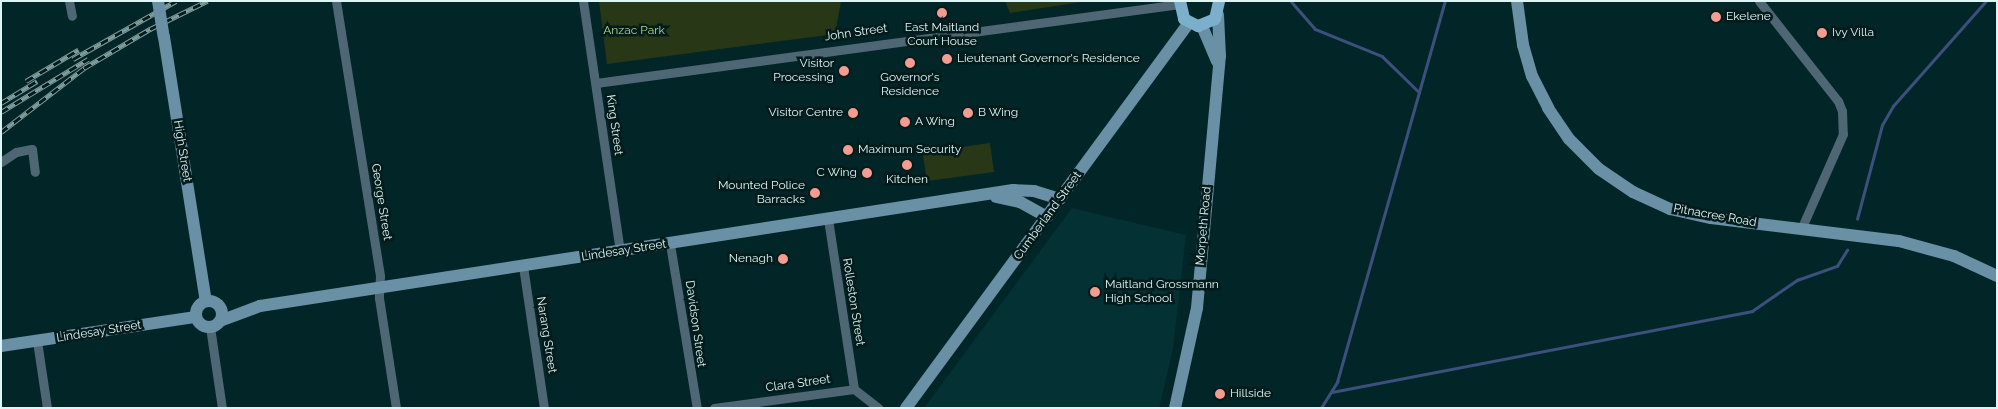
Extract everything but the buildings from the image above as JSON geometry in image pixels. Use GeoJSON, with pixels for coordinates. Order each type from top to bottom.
{"type":"FeatureCollection","features":[{"type":"Feature","properties":{"kind":"main road","name":"High Street"},"geometry":{"type":"LineString","coordinates":[[158,1],[212,303]]}},
{"type":"Feature","properties":{"kind":"main road","name":"Pitnacree Road"},"geometry":{"type":"LineString","coordinates":[[1517,1],[1523,44],[1532,76],[1548,108],[1569,139],[1599,169],[1633,192],[1670,209],[1711,218],[1802,227],[1899,240],[1954,256],[1997,276]]}},
{"type":"Feature","properties":{"kind":"main road"},"geometry":{"type":"LineString","coordinates":[[1180,3],[1181,14],[1189,23],[1202,26],[1220,5]]}},
{"type":"Feature","properties":{"kind":"main road","name":"Morpeth Road"},"geometry":{"type":"LineString","coordinates":[[1175,408],[1197,308],[1221,41],[1220,5]]}},
{"type":"Feature","properties":{"kind":"main road","name":"Cumberland Street"},"geometry":{"type":"LineString","coordinates":[[906,408],[1189,23]]}},
{"type":"Feature","properties":{"kind":"main road","name":"Morpeth Road"},"geometry":{"type":"LineString","coordinates":[[1202,26],[1213,46],[1218,71]]}},
{"type":"Feature","properties":{"kind":"main road","name":"Lindesay Street"},"geometry":{"type":"LineString","coordinates":[[212,303],[260,306],[1023,190],[1060,199]]}},
{"type":"Feature","properties":{"kind":"main road","name":"Lindesay Street"},"geometry":{"type":"LineString","coordinates":[[988,196],[1020,202],[1047,217]]}},
{"type":"Feature","properties":{"kind":"main road"},"geometry":{"type":"LineString","coordinates":[[212,303],[222,312],[215,324],[201,325],[196,317],[197,308],[212,303]]}},
{"type":"Feature","properties":{"kind":"main road","name":"Lindesay Street"},"geometry":{"type":"LineString","coordinates":[[215,324],[260,306]]}},
{"type":"Feature","properties":{"kind":"main road","name":"Lindesay Street"},"geometry":{"type":"LineString","coordinates":[[1,346],[196,317]]}},
{"type":"Feature","properties":{"kind":"street"},"geometry":{"type":"LineString","coordinates":[[69,1],[72,16]]}},
{"type":"Feature","properties":{"kind":"street","name":"George Street"},"geometry":{"type":"LineString","coordinates":[[336,1],[380,288],[396,408]]}},
{"type":"Feature","properties":{"kind":"street","name":"King Street"},"geometry":{"type":"LineString","coordinates":[[583,1],[620,252]]}},
{"type":"Feature","properties":{"kind":"street"},"geometry":{"type":"LineString","coordinates":[[1758,1],[1838,101],[1843,116],[1843,134],[1802,227]]}},
{"type":"Feature","properties":{"kind":"street","name":"John Street"},"geometry":{"type":"LineString","coordinates":[[596,83],[866,44],[1180,3]]}},
{"type":"Feature","properties":{"kind":"street"},"geometry":{"type":"LineString","coordinates":[[1,162],[16,152],[32,149],[35,172]]}},
{"type":"Feature","properties":{"kind":"street","name":"Rolleston Street"},"geometry":{"type":"LineString","coordinates":[[828,219],[854,389]]}},
{"type":"Feature","properties":{"kind":"street","name":"Davidson Street"},"geometry":{"type":"LineString","coordinates":[[670,244],[697,408]]}},
{"type":"Feature","properties":{"kind":"street","name":"Narang Street"},"geometry":{"type":"LineString","coordinates":[[523,266],[544,408]]}},
{"type":"Feature","properties":{"kind":"street"},"geometry":{"type":"LineString","coordinates":[[215,324],[222,408]]}},
{"type":"Feature","properties":{"kind":"street"},"geometry":{"type":"LineString","coordinates":[[37,341],[47,408]]}},
{"type":"Feature","properties":{"kind":"street"},"geometry":{"type":"LineString","coordinates":[[854,389],[878,408]]}},
{"type":"Feature","properties":{"kind":"street","name":"Clara Street"},"geometry":{"type":"LineString","coordinates":[[714,408],[854,389]]}},
{"type":"Feature","properties":{"kind":"shaded area","name":"Maitland Grossmann High School"},"geometry":{"type":"Polygon","coordinates":[[[1072,208],[1186,235],[1173,349],[1159,408],[924,408],[1072,208]]]}},
{"type":"Feature","properties":{"kind":"green space","name":"Anzac Park"},"geometry":{"type":"Polygon","coordinates":[[[599,1],[841,1],[835,34],[607,64],[599,1]]]}},
{"type":"Feature","properties":{"kind":"green space"},"geometry":{"type":"Polygon","coordinates":[[[1005,1],[1088,1],[1010,13],[1005,1]]]}},
{"type":"Feature","properties":{"kind":"green space"},"geometry":{"type":"Polygon","coordinates":[[[990,143],[994,172],[927,181],[923,156],[926,152],[990,143]]]}},
{"type":"Feature","properties":{"kind":"waterway"},"geometry":{"type":"LineString","coordinates":[[1291,1],[1315,29],[1382,56],[1419,92]]}},
{"type":"Feature","properties":{"kind":"waterway"},"geometry":{"type":"LineString","coordinates":[[1321,408],[1337,382],[1445,1]]}},
{"type":"Feature","properties":{"kind":"waterway"},"geometry":{"type":"LineString","coordinates":[[1857,219],[1882,125],[1893,106],[1986,1]]}},
{"type":"Feature","properties":{"kind":"waterway"},"geometry":{"type":"LineString","coordinates":[[1332,392],[1752,311],[1797,280],[1837,266],[1847,250]]}},
{"type":"Feature","properties":{"kind":"railway"},"geometry":{"type":"LineString","coordinates":[[73,59],[176,1]]}},
{"type":"Feature","properties":{"kind":"railway"},"geometry":{"type":"LineString","coordinates":[[1,132],[84,68],[150,29],[207,1]]}},
{"type":"Feature","properties":{"kind":"railway"},"geometry":{"type":"LineString","coordinates":[[26,81],[78,50]]}},
{"type":"Feature","properties":{"kind":"railway"},"geometry":{"type":"LineString","coordinates":[[1,112],[88,59]]}},
{"type":"Feature","properties":{"kind":"railway"},"geometry":{"type":"LineString","coordinates":[[1,103],[37,81]]}},
{"type":"Feature","properties":{"kind":"place","name":"East Maitland Court House"},"geometry":{"type":"Point","coordinates":[942,13]}},
{"type":"Feature","properties":{"kind":"place","name":"Ekelene"},"geometry":{"type":"Point","coordinates":[1716,17]}},
{"type":"Feature","properties":{"kind":"place","name":"Ivy Villa"},"geometry":{"type":"Point","coordinates":[1822,33]}},
{"type":"Feature","properties":{"kind":"place","name":"Lieutenant Governor's Residence"},"geometry":{"type":"Point","coordinates":[947,59]}},
{"type":"Feature","properties":{"kind":"place","name":"Governor's Residence"},"geometry":{"type":"Point","coordinates":[910,63]}},
{"type":"Feature","properties":{"kind":"place","name":"Visitor Processing"},"geometry":{"type":"Point","coordinates":[844,71]}},
{"type":"Feature","properties":{"kind":"place","name":"Visitor Centre"},"geometry":{"type":"Point","coordinates":[853,113]}},
{"type":"Feature","properties":{"kind":"place","name":"B Wing"},"geometry":{"type":"Point","coordinates":[968,113]}},
{"type":"Feature","properties":{"kind":"place","name":"A Wing"},"geometry":{"type":"Point","coordinates":[905,122]}},
{"type":"Feature","properties":{"kind":"place","name":"Maximum Security"},"geometry":{"type":"Point","coordinates":[848,150]}},
{"type":"Feature","properties":{"kind":"place","name":"Kitchen"},"geometry":{"type":"Point","coordinates":[907,165]}},
{"type":"Feature","properties":{"kind":"place","name":"C Wing"},"geometry":{"type":"Point","coordinates":[867,173]}},
{"type":"Feature","properties":{"kind":"place","name":"Mounted Police Barracks"},"geometry":{"type":"Point","coordinates":[815,193]}},
{"type":"Feature","properties":{"kind":"place","name":"Nenagh"},"geometry":{"type":"Point","coordinates":[783,259]}},
{"type":"Feature","properties":{"kind":"place","name":"Maitland Grossmann High School"},"geometry":{"type":"Point","coordinates":[1095,292]}},
{"type":"Feature","properties":{"kind":"place","name":"Hillside"},"geometry":{"type":"Point","coordinates":[1220,394]}}]}
